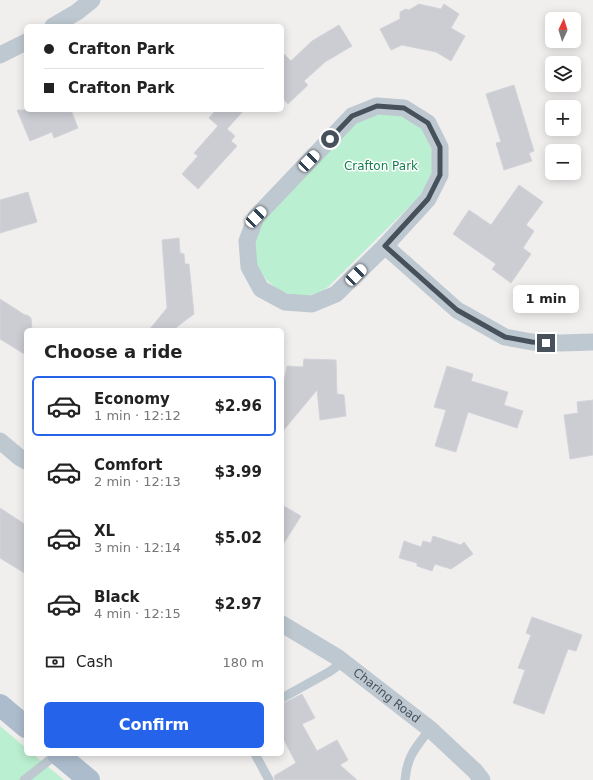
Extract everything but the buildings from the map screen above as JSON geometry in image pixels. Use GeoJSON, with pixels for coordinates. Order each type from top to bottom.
{"type":"FeatureCollection","features":[{"type":"Feature","properties":{"kind":"main road"},"geometry":{"type":"LineString","coordinates":[[0,705],[24,725]]}},
{"type":"Feature","properties":{"kind":"main road"},"geometry":{"type":"LineString","coordinates":[[59,756],[89,780]]}},
{"type":"Feature","properties":{"kind":"street"},"geometry":{"type":"LineString","coordinates":[[57,24],[77,12],[92,0]]}},
{"type":"Feature","properties":{"kind":"street"},"geometry":{"type":"LineString","coordinates":[[0,55],[24,43]]}},
{"type":"Feature","properties":{"kind":"street"},"geometry":{"type":"LineString","coordinates":[[377,106],[404,108],[428,123],[440,147],[440,175],[428,199],[385,246],[336,294],[312,304],[285,302],[262,289],[249,267],[247,241],[256,217],[352,116],[377,106]]}},
{"type":"Feature","properties":{"kind":"street"},"geometry":{"type":"LineString","coordinates":[[385,246],[457,310],[505,337],[532,342],[593,342]]}},
{"type":"Feature","properties":{"kind":"street"},"geometry":{"type":"LineString","coordinates":[[0,441],[24,460]]}},
{"type":"Feature","properties":{"kind":"street","name":"Charing Road"},"geometry":{"type":"LineString","coordinates":[[284,625],[342,661],[430,729],[475,771],[482,780]]}},
{"type":"Feature","properties":{"kind":"lane"},"geometry":{"type":"LineString","coordinates":[[284,697],[329,672],[342,661]]}},
{"type":"Feature","properties":{"kind":"lane"},"geometry":{"type":"LineString","coordinates":[[405,780],[406,768],[411,754],[430,729]]}},
{"type":"Feature","properties":{"kind":"lane"},"geometry":{"type":"LineString","coordinates":[[24,780],[54,756]]}},
{"type":"Feature","properties":{"kind":"lane"},"geometry":{"type":"LineString","coordinates":[[255,756],[269,780]]}},
{"type":"Feature","properties":{"kind":"green space","name":"Crafton Park"},"geometry":{"type":"Polygon","coordinates":[[[385,112],[399,115],[414,122],[423,130],[433,153],[431,179],[418,198],[328,287],[318,293],[306,295],[287,293],[276,288],[261,272],[254,257],[254,242],[260,222],[354,124],[370,116],[385,112]]]}},
{"type":"Feature","properties":{"kind":"green space"},"geometry":{"type":"Polygon","coordinates":[[[0,726],[24,746],[24,756],[35,756],[64,780],[0,780],[0,726]]]}},
{"type":"Feature","properties":{"kind":"route"},"geometry":{"type":"LineString","coordinates":[[330,139],[352,116],[377,106],[404,108],[428,123],[440,147],[440,175],[428,199],[385,246],[457,310],[505,337],[546,343]]}}]}
